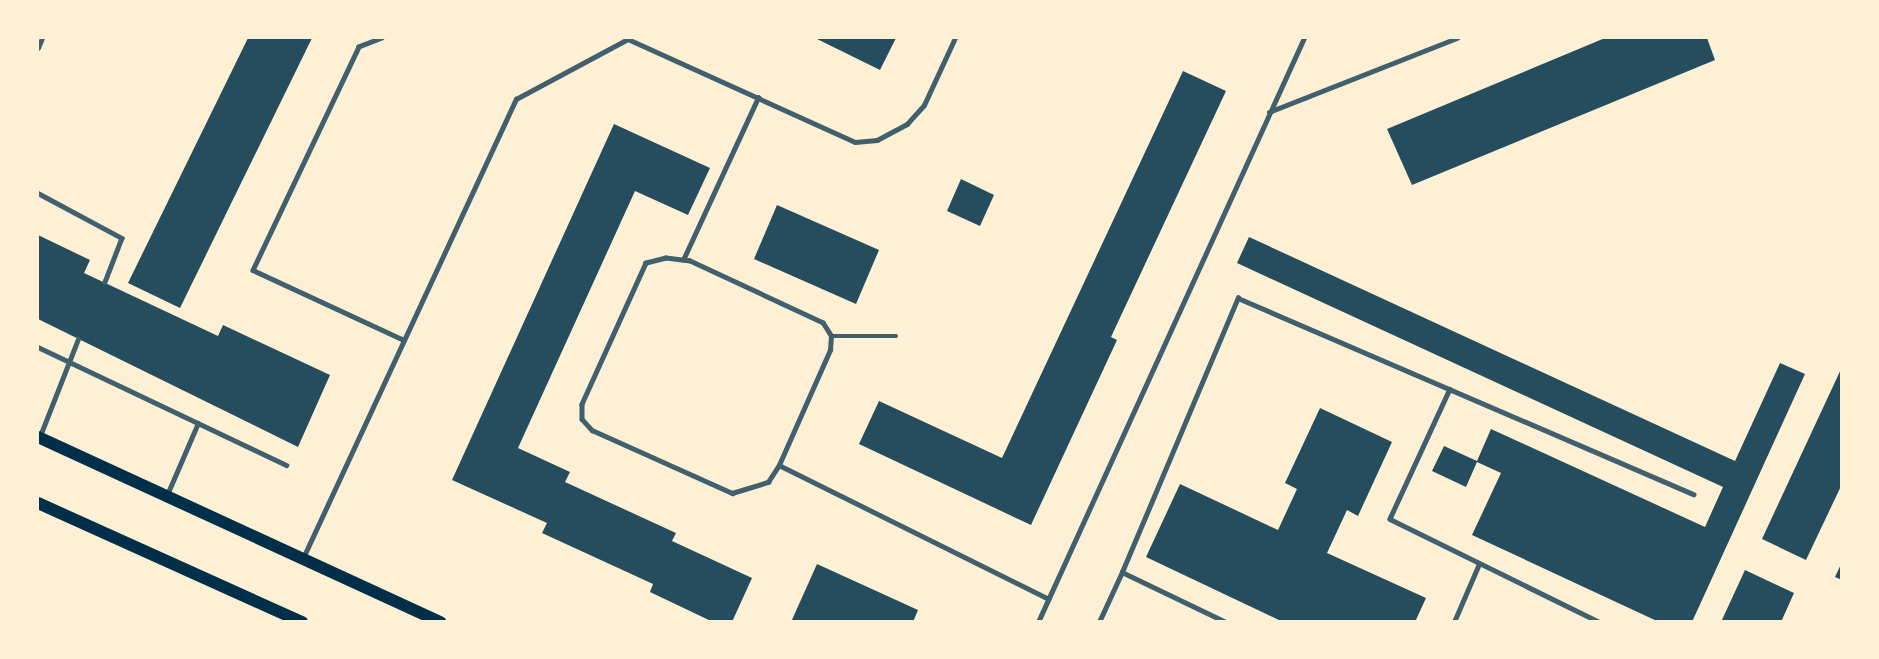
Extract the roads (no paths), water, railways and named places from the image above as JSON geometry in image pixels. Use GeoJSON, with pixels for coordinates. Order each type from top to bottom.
{"type":"FeatureCollection","features":[{"type":"Feature","properties":{"kind":"main road"},"geometry":{"type":"LineString","coordinates":[[38,438],[441,621]]}},
{"type":"Feature","properties":{"kind":"main road"},"geometry":{"type":"LineString","coordinates":[[38,503],[302,621]]}},
{"type":"Feature","properties":{"kind":"lane"},"geometry":{"type":"LineString","coordinates":[[38,48],[42,38]]}},
{"type":"Feature","properties":{"kind":"lane"},"geometry":{"type":"LineString","coordinates":[[382,38],[359,46],[253,270],[404,340]]}},
{"type":"Feature","properties":{"kind":"lane"},"geometry":{"type":"LineString","coordinates":[[303,558],[516,99],[626,38],[855,142],[878,140],[907,124],[924,105],[955,38]]}},
{"type":"Feature","properties":{"kind":"lane"},"geometry":{"type":"LineString","coordinates":[[1038,621],[1269,112],[1305,38]]}},
{"type":"Feature","properties":{"kind":"lane"},"geometry":{"type":"LineString","coordinates":[[1269,112],[1457,38]]}},
{"type":"Feature","properties":{"kind":"lane"},"geometry":{"type":"LineString","coordinates":[[683,260],[758,98]]}},
{"type":"Feature","properties":{"kind":"lane"},"geometry":{"type":"LineString","coordinates":[[38,194],[122,238],[105,282]]}},
{"type":"Feature","properties":{"kind":"lane"},"geometry":{"type":"LineString","coordinates":[[666,258],[683,260],[823,323],[831,336],[830,350],[779,465],[768,482],[732,493],[592,430],[582,419],[582,404],[646,263],[666,258]]}},
{"type":"Feature","properties":{"kind":"lane"},"geometry":{"type":"LineString","coordinates":[[1099,621],[1238,298],[1694,494]]}},
{"type":"Feature","properties":{"kind":"lane"},"geometry":{"type":"LineString","coordinates":[[831,336],[897,336]]}},
{"type":"Feature","properties":{"kind":"lane"},"geometry":{"type":"LineString","coordinates":[[38,438],[78,339]]}},
{"type":"Feature","properties":{"kind":"lane"},"geometry":{"type":"LineString","coordinates":[[38,347],[286,465]]}},
{"type":"Feature","properties":{"kind":"lane"},"geometry":{"type":"LineString","coordinates":[[1450,389],[1390,519],[1599,621]]}},
{"type":"Feature","properties":{"kind":"lane"},"geometry":{"type":"LineString","coordinates":[[167,496],[198,423]]}},
{"type":"Feature","properties":{"kind":"lane"},"geometry":{"type":"LineString","coordinates":[[779,465],[1049,599]]}},
{"type":"Feature","properties":{"kind":"lane"},"geometry":{"type":"LineString","coordinates":[[1454,621],[1479,564]]}},
{"type":"Feature","properties":{"kind":"lane"},"geometry":{"type":"LineString","coordinates":[[1122,572],[1226,621]]}}]}
